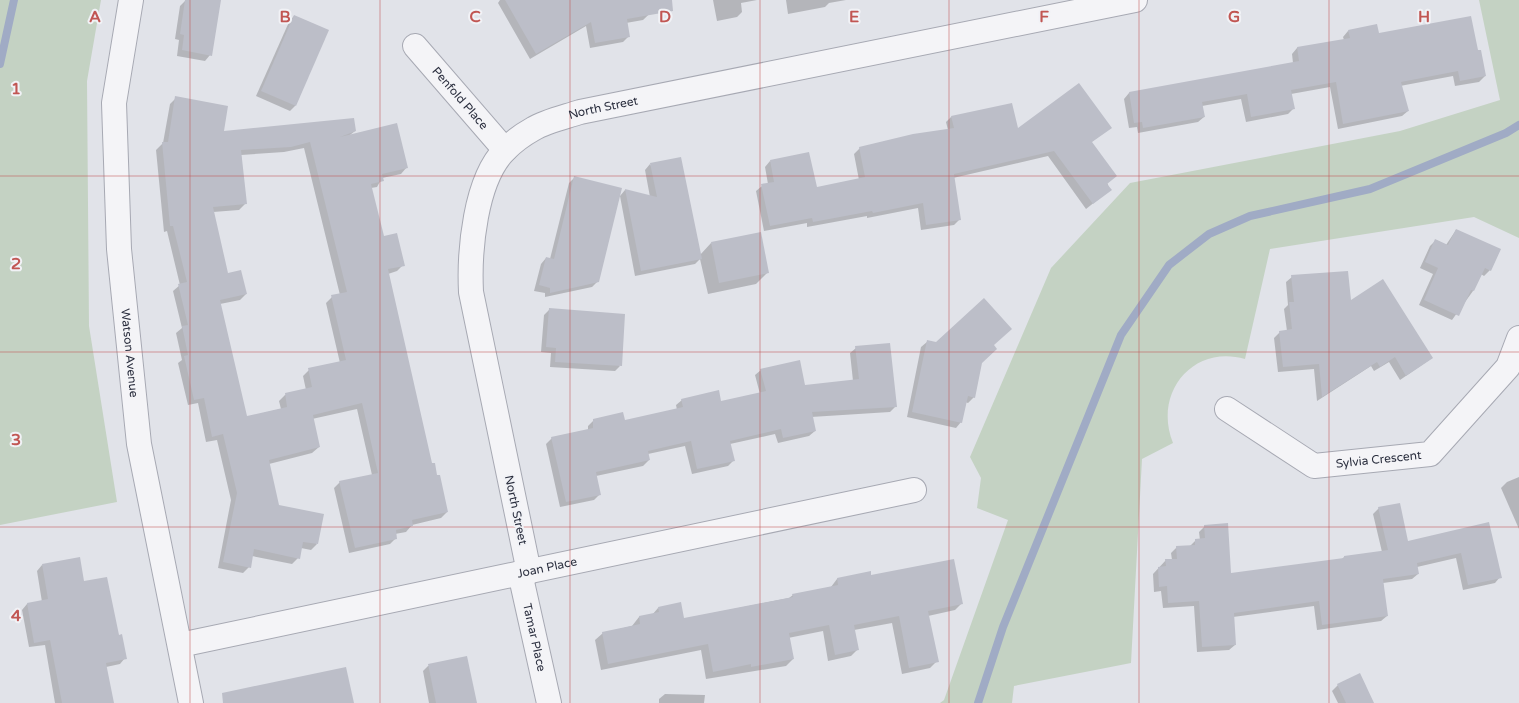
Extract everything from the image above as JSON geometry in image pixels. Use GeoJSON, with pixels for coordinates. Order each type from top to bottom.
{"type":"FeatureCollection","features":[{"type":"Feature","properties":{"kind":"street","name":"Watson Avenue"},"geometry":{"type":"LineString","coordinates":[[132,0],[114,103],[119,249],[139,444],[191,703]]}},
{"type":"Feature","properties":{"kind":"street","name":"North Street"},"geometry":{"type":"LineString","coordinates":[[524,573],[471,292],[470,255],[475,222],[487,179],[505,150],[534,128],[580,112],[1136,0]]}},
{"type":"Feature","properties":{"kind":"street","name":"Penfold Place"},"geometry":{"type":"LineString","coordinates":[[415,46],[505,150]]}},
{"type":"Feature","properties":{"kind":"street","name":"Sylvia Crescent"},"geometry":{"type":"LineString","coordinates":[[1226,409],[1314,466],[1430,454],[1508,367],[1519,338]]}},
{"type":"Feature","properties":{"kind":"street","name":"Joan Place"},"geometry":{"type":"LineString","coordinates":[[180,646],[914,490]]}},
{"type":"Feature","properties":{"kind":"street","name":"Tamar Place"},"geometry":{"type":"LineString","coordinates":[[524,573],[549,703]]}},
{"type":"Feature","properties":{"kind":"green space"},"geometry":{"type":"Polygon","coordinates":[[[0,0],[101,0],[87,81],[89,326],[117,502],[0,525],[0,0]]]}},
{"type":"Feature","properties":{"kind":"green space"},"geometry":{"type":"Polygon","coordinates":[[[1479,0],[1519,0],[1519,238],[1474,217],[1270,249],[1245,359],[1226,356],[1209,359],[1194,366],[1182,377],[1173,391],[1168,407],[1168,425],[1173,443],[1142,459],[1131,663],[1014,686],[1012,703],[940,703],[944,700],[1008,520],[977,508],[981,478],[970,457],[1051,268],[1130,183],[1400,131],[1500,100],[1479,0]]]}},
{"type":"Feature","properties":{"kind":"building"},"geometry":{"type":"Polygon","coordinates":[[[185,0],[221,0],[212,56],[182,50],[184,35],[180,34],[185,0]]]}},
{"type":"Feature","properties":{"kind":"building"},"geometry":{"type":"Polygon","coordinates":[[[505,0],[672,0],[673,11],[627,19],[630,37],[595,43],[591,22],[536,54],[505,0]]]}},
{"type":"Feature","properties":{"kind":"building"},"geometry":{"type":"Polygon","coordinates":[[[294,15],[329,30],[296,106],[261,91],[294,15]]]}},
{"type":"Feature","properties":{"kind":"building"},"geometry":{"type":"Polygon","coordinates":[[[1471,16],[1486,76],[1460,81],[1458,71],[1401,82],[1409,111],[1343,124],[1336,82],[1291,90],[1295,109],[1251,117],[1247,94],[1202,102],[1205,117],[1143,128],[1142,122],[1134,123],[1129,92],[1299,61],[1297,47],[1350,38],[1348,30],[1377,24],[1379,33],[1471,16]]]}},
{"type":"Feature","properties":{"kind":"building"},"geometry":{"type":"Polygon","coordinates":[[[1079,83],[1112,128],[1092,142],[1117,176],[1107,184],[1112,190],[1093,204],[1054,151],[954,174],[961,220],[926,225],[923,203],[873,213],[872,211],[813,222],[812,218],[770,226],[761,184],[774,182],[770,160],[809,152],[817,187],[865,177],[859,147],[913,134],[954,128],[951,116],[1012,103],[1018,128],[1079,83]]]}},
{"type":"Feature","properties":{"kind":"building"},"geometry":{"type":"Polygon","coordinates":[[[175,96],[228,106],[224,131],[354,118],[356,131],[340,137],[397,123],[408,168],[382,174],[384,181],[371,184],[384,236],[397,233],[405,266],[388,269],[432,463],[435,463],[437,475],[440,475],[448,512],[412,520],[413,526],[396,530],[397,539],[355,548],[339,481],[378,473],[362,403],[313,415],[320,447],[269,460],[279,505],[324,514],[318,544],[303,542],[300,559],[254,549],[251,568],[223,562],[237,493],[223,434],[212,437],[204,398],[194,400],[184,356],[188,355],[182,326],[188,325],[178,284],[187,282],[173,226],[170,226],[162,142],[168,142],[175,96]],[[310,142],[291,147],[241,150],[247,204],[213,207],[228,273],[241,270],[247,294],[220,300],[247,416],[287,407],[285,393],[312,387],[308,368],[346,360],[331,295],[347,292],[310,142]]]}},
{"type":"Feature","properties":{"kind":"building"},"geometry":{"type":"Polygon","coordinates":[[[681,157],[702,259],[641,271],[625,189],[657,197],[650,163],[681,157]]]}},
{"type":"Feature","properties":{"kind":"building"},"geometry":{"type":"Polygon","coordinates":[[[574,176],[622,188],[599,282],[550,293],[550,288],[539,285],[546,257],[554,259],[574,176]]]}},
{"type":"Feature","properties":{"kind":"building"},"geometry":{"type":"Polygon","coordinates":[[[1456,229],[1501,249],[1491,271],[1485,268],[1474,291],[1471,290],[1459,316],[1424,300],[1438,268],[1425,262],[1435,239],[1448,245],[1456,229]]]}},
{"type":"Feature","properties":{"kind":"building"},"geometry":{"type":"Polygon","coordinates":[[[761,232],[769,273],[719,283],[711,242],[761,232]]]}},
{"type":"Feature","properties":{"kind":"building"},"geometry":{"type":"Polygon","coordinates":[[[1348,271],[1351,300],[1383,279],[1433,358],[1406,376],[1395,357],[1380,367],[1377,362],[1322,397],[1319,364],[1283,367],[1279,331],[1292,329],[1289,302],[1294,302],[1291,275],[1348,271]]]}},
{"type":"Feature","properties":{"kind":"building"},"geometry":{"type":"Polygon","coordinates":[[[984,298],[1012,329],[994,345],[997,349],[982,363],[975,398],[968,396],[962,423],[912,412],[927,340],[936,342],[984,298]]]}},
{"type":"Feature","properties":{"kind":"building"},"geometry":{"type":"Polygon","coordinates":[[[549,308],[625,314],[622,366],[555,362],[556,348],[546,347],[549,308]]]}},
{"type":"Feature","properties":{"kind":"building"},"geometry":{"type":"Polygon","coordinates":[[[890,343],[897,407],[812,412],[816,431],[783,438],[781,429],[730,441],[735,461],[697,469],[691,441],[648,451],[650,460],[596,472],[601,495],[566,502],[551,437],[593,428],[593,419],[623,412],[625,420],[683,407],[681,399],[719,390],[721,401],[766,391],[760,369],[800,360],[805,385],[859,379],[855,346],[890,343]]]}},
{"type":"Feature","properties":{"kind":"building"},"geometry":{"type":"Polygon","coordinates":[[[1400,503],[1408,541],[1489,522],[1502,578],[1468,585],[1461,553],[1417,563],[1419,574],[1383,579],[1388,616],[1322,625],[1319,601],[1234,613],[1236,645],[1202,647],[1199,601],[1168,603],[1167,586],[1159,587],[1158,567],[1166,566],[1165,559],[1177,559],[1176,546],[1195,545],[1195,539],[1205,538],[1204,525],[1228,523],[1231,573],[1344,558],[1344,556],[1388,550],[1378,507],[1400,503]]]}},
{"type":"Feature","properties":{"kind":"building"},"geometry":{"type":"Polygon","coordinates":[[[80,557],[84,581],[107,577],[119,635],[122,634],[127,659],[106,663],[114,703],[62,703],[50,640],[34,643],[27,603],[48,599],[42,564],[80,557]]]}},
{"type":"Feature","properties":{"kind":"building"},"geometry":{"type":"Polygon","coordinates":[[[954,559],[963,604],[928,611],[939,662],[909,668],[899,616],[854,625],[859,650],[835,655],[829,625],[789,633],[794,659],[751,667],[751,664],[713,672],[708,644],[608,664],[602,632],[640,624],[639,616],[659,612],[658,607],[681,602],[684,618],[793,597],[792,594],[838,585],[837,578],[871,571],[871,575],[954,559]]]}},
{"type":"Feature","properties":{"kind":"building"},"geometry":{"type":"Polygon","coordinates":[[[467,656],[477,703],[436,703],[428,664],[467,656]]]}},
{"type":"Feature","properties":{"kind":"building"},"geometry":{"type":"Polygon","coordinates":[[[346,667],[354,703],[223,703],[222,693],[346,667]]]}},
{"type":"Feature","properties":{"kind":"building"},"geometry":{"type":"Polygon","coordinates":[[[1360,673],[1374,703],[1346,703],[1337,684],[1360,673]]]}},
{"type":"Feature","properties":{"kind":"waterway"},"geometry":{"type":"LineString","coordinates":[[0,64],[14,0]]}},
{"type":"Feature","properties":{"kind":"waterway"},"geometry":{"type":"LineString","coordinates":[[978,703],[1003,627],[1121,335],[1169,265],[1209,234],[1250,216],[1370,189],[1506,133],[1519,125]]}}]}
